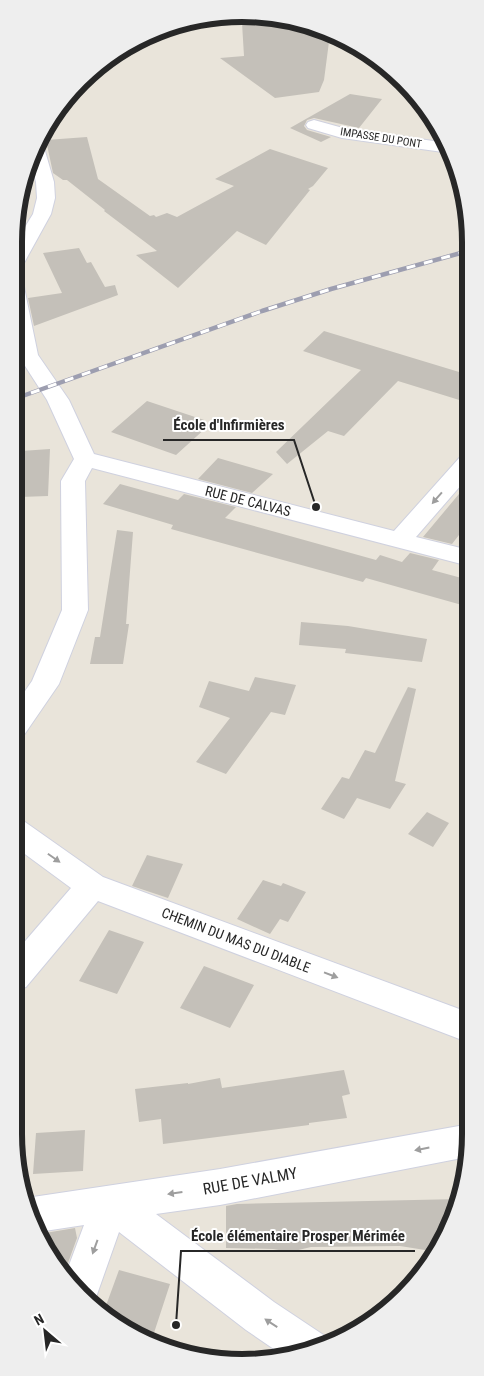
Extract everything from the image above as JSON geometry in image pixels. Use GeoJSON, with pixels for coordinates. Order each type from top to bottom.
{"type":"FeatureCollection","features":[{"type":"Feature","properties":{"kind":"street","name":"IMPASSE DU PONT"},"geometry":{"type":"LineString","coordinates":[[314,125],[342,133],[440,147]]}},
{"type":"Feature","properties":{"kind":"street"},"geometry":{"type":"LineString","coordinates":[[22,247],[42,214],[46,198],[45,182],[39,158]]}},
{"type":"Feature","properties":{"kind":"street"},"geometry":{"type":"LineString","coordinates":[[22,326],[28,355],[58,400],[85,459],[73,482],[75,610],[46,684],[22,717]]}},
{"type":"Feature","properties":{"kind":"street","name":"RUE DE CALVAS"},"geometry":{"type":"LineString","coordinates":[[85,459],[462,556]]}},
{"type":"Feature","properties":{"kind":"street"},"geometry":{"type":"LineString","coordinates":[[400,540],[462,469]]}},
{"type":"Feature","properties":{"kind":"street","name":"CHEMIN DU MAS DU DIABLE"},"geometry":{"type":"LineString","coordinates":[[22,836],[92,886],[462,1025]]}},
{"type":"Feature","properties":{"kind":"street"},"geometry":{"type":"LineString","coordinates":[[22,968],[92,886]]}},
{"type":"Feature","properties":{"kind":"street","name":"RUE DE VALMY"},"geometry":{"type":"LineString","coordinates":[[37,1214],[220,1187],[461,1141]]}},
{"type":"Feature","properties":{"kind":"street"},"geometry":{"type":"LineString","coordinates":[[82,1284],[111,1203],[260,1316],[303,1345]]}},
{"type":"Feature","properties":{"kind":"building"},"geometry":{"type":"Polygon","coordinates":[[[242,23],[271,24],[299,30],[329,40],[324,80],[319,92],[275,98],[220,58],[244,56],[242,23]]]}},
{"type":"Feature","properties":{"kind":"building"},"geometry":{"type":"Polygon","coordinates":[[[350,94],[382,99],[359,128],[314,118],[307,120],[304,126],[307,130],[331,137],[321,142],[290,128],[350,94]]]}},
{"type":"Feature","properties":{"kind":"building"},"geometry":{"type":"Polygon","coordinates":[[[87,137],[98,179],[150,216],[154,215],[156,217],[167,213],[177,217],[234,186],[215,179],[270,149],[328,168],[313,186],[308,189],[310,190],[266,245],[237,231],[178,288],[136,255],[157,251],[67,180],[63,180],[53,173],[46,142],[48,140],[87,137]]]}},
{"type":"Feature","properties":{"kind":"building"},"geometry":{"type":"Polygon","coordinates":[[[79,248],[87,263],[91,262],[105,287],[115,285],[118,295],[34,326],[28,298],[62,293],[43,253],[79,248]]]}},
{"type":"Feature","properties":{"kind":"building"},"geometry":{"type":"Polygon","coordinates":[[[324,331],[462,373],[462,401],[398,381],[344,436],[328,431],[287,464],[276,452],[361,370],[303,351],[324,331]]]}},
{"type":"Feature","properties":{"kind":"building"},"geometry":{"type":"Polygon","coordinates":[[[147,401],[204,420],[199,424],[207,427],[176,455],[111,432],[147,401]]]}},
{"type":"Feature","properties":{"kind":"building"},"geometry":{"type":"Polygon","coordinates":[[[50,449],[48,496],[22,497],[22,451],[50,449]]]}},
{"type":"Feature","properties":{"kind":"building"},"geometry":{"type":"Polygon","coordinates":[[[218,458],[273,474],[252,493],[198,479],[218,458]]]}},
{"type":"Feature","properties":{"kind":"building"},"geometry":{"type":"Polygon","coordinates":[[[120,484],[178,500],[184,494],[236,507],[225,518],[376,560],[380,555],[402,562],[410,553],[439,560],[432,570],[462,578],[462,605],[366,578],[363,582],[171,529],[173,525],[103,504],[120,484]]]}},
{"type":"Feature","properties":{"kind":"building"},"geometry":{"type":"Polygon","coordinates":[[[462,490],[462,531],[452,544],[423,537],[462,490]]]}},
{"type":"Feature","properties":{"kind":"building"},"geometry":{"type":"Polygon","coordinates":[[[117,530],[133,532],[126,624],[129,624],[123,664],[90,664],[95,637],[100,637],[117,530]]]}},
{"type":"Feature","properties":{"kind":"building"},"geometry":{"type":"Polygon","coordinates":[[[301,622],[348,626],[427,639],[422,662],[345,653],[346,649],[299,645],[301,622]]]}},
{"type":"Feature","properties":{"kind":"building"},"geometry":{"type":"Polygon","coordinates":[[[255,677],[296,685],[285,715],[271,712],[226,774],[196,762],[230,718],[199,707],[209,681],[249,691],[255,677]]]}},
{"type":"Feature","properties":{"kind":"building"},"geometry":{"type":"Polygon","coordinates":[[[408,687],[416,689],[395,781],[406,784],[390,809],[357,798],[344,819],[321,809],[342,777],[349,779],[365,750],[375,753],[408,687]]]}},
{"type":"Feature","properties":{"kind":"building"},"geometry":{"type":"Polygon","coordinates":[[[427,812],[449,823],[433,847],[408,834],[427,812]]]}},
{"type":"Feature","properties":{"kind":"building"},"geometry":{"type":"Polygon","coordinates":[[[147,855],[183,864],[168,898],[132,886],[147,855]]]}},
{"type":"Feature","properties":{"kind":"building"},"geometry":{"type":"Polygon","coordinates":[[[263,880],[281,886],[283,883],[306,892],[288,922],[280,919],[270,934],[237,919],[263,880]]]}},
{"type":"Feature","properties":{"kind":"building"},"geometry":{"type":"Polygon","coordinates":[[[109,930],[144,942],[117,994],[79,981],[109,930]]]}},
{"type":"Feature","properties":{"kind":"building"},"geometry":{"type":"Polygon","coordinates":[[[204,966],[254,985],[230,1028],[180,1008],[204,966]]]}},
{"type":"Feature","properties":{"kind":"building"},"geometry":{"type":"Polygon","coordinates":[[[344,1070],[350,1094],[342,1096],[347,1118],[309,1123],[309,1125],[163,1144],[161,1119],[139,1122],[135,1089],[188,1084],[220,1078],[222,1088],[344,1070]]]}},
{"type":"Feature","properties":{"kind":"building"},"geometry":{"type":"Polygon","coordinates":[[[85,1130],[83,1171],[33,1174],[36,1133],[85,1130]]]}},
{"type":"Feature","properties":{"kind":"building"},"geometry":{"type":"Polygon","coordinates":[[[452,1199],[439,1231],[429,1249],[425,1250],[400,1246],[311,1247],[290,1252],[273,1249],[226,1248],[226,1206],[237,1204],[452,1199]]]}},
{"type":"Feature","properties":{"kind":"building"},"geometry":{"type":"Polygon","coordinates":[[[75,1228],[77,1238],[67,1266],[59,1256],[46,1233],[75,1228]]]}},
{"type":"Feature","properties":{"kind":"building"},"geometry":{"type":"Polygon","coordinates":[[[119,1270],[170,1284],[153,1335],[120,1317],[106,1306],[119,1270]]]}},
{"type":"Feature","properties":{"kind":"railway"},"geometry":{"type":"LineString","coordinates":[[22,396],[262,311],[331,289],[462,253]]}},
{"type":"Feature","properties":{"kind":"place","name":"École d'Infirmières"},"geometry":{"type":"Point","coordinates":[316,507]}},
{"type":"Feature","properties":{"kind":"place","name":"École élémentaire Prosper Mérimée"},"geometry":{"type":"Point","coordinates":[176,1325]}}]}
